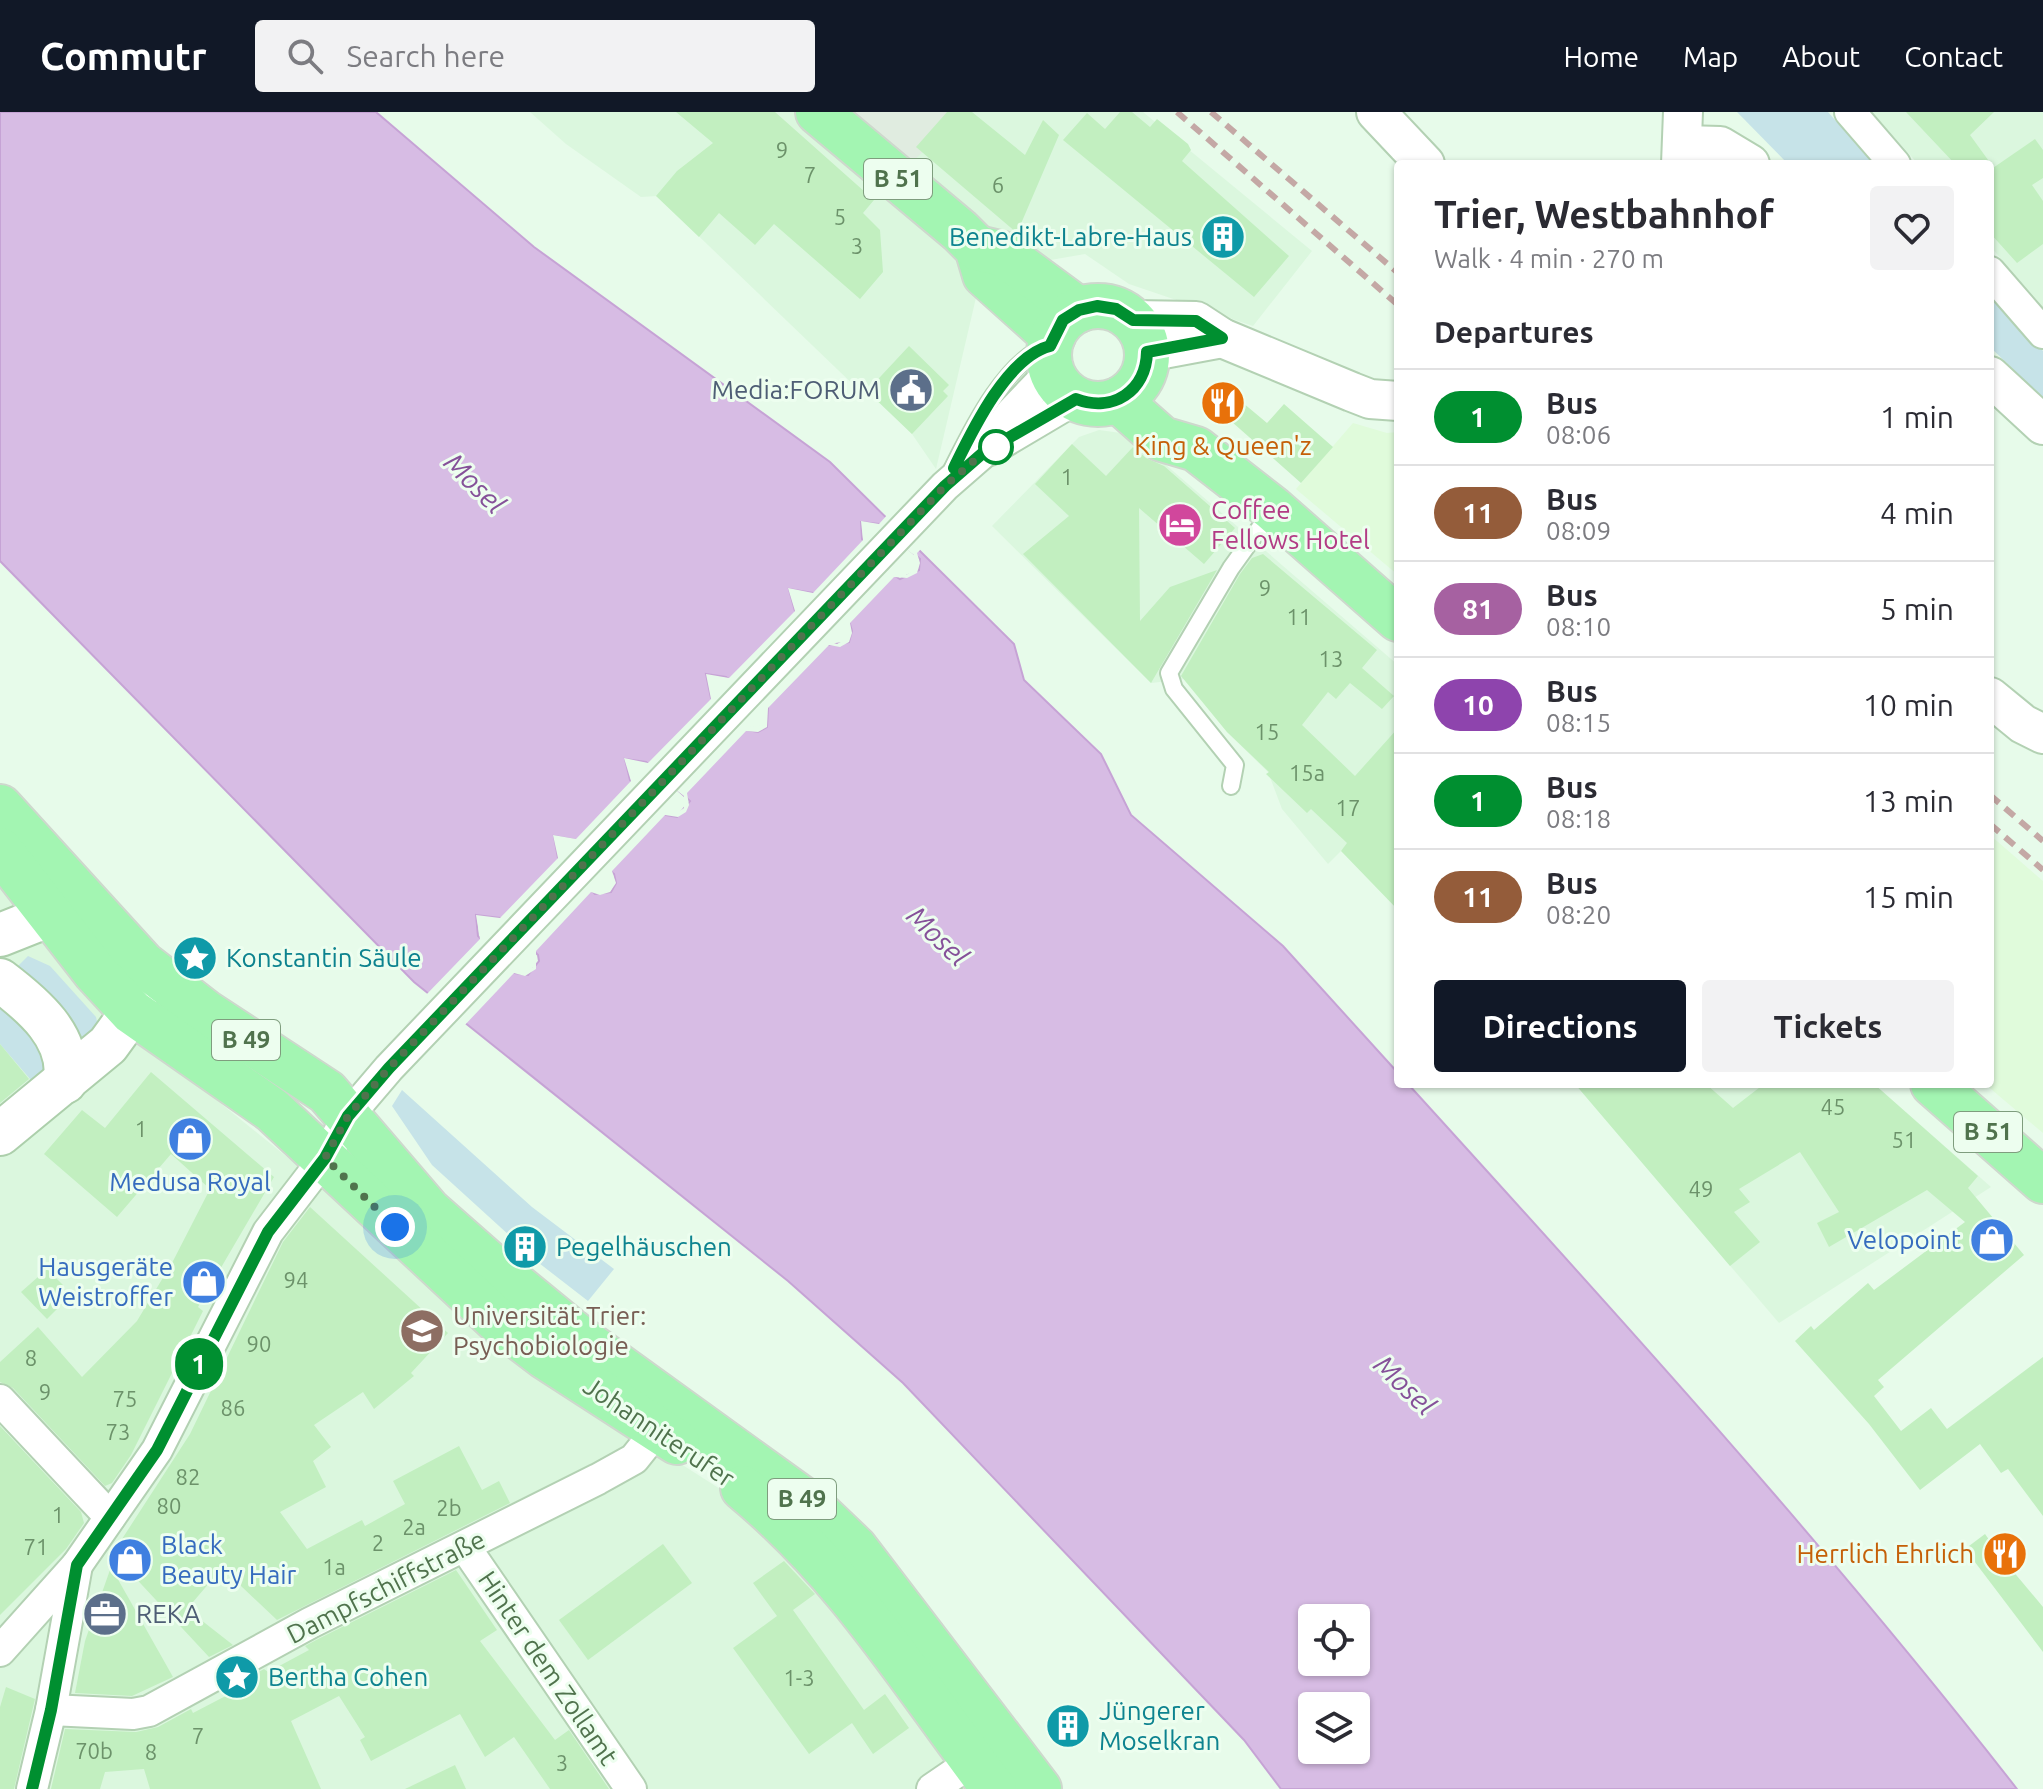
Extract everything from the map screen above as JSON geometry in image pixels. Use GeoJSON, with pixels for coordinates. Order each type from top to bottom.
{"type":"FeatureCollection","features":[{"type":"Feature","properties":{"kind":"main road","name":"B 51"},"geometry":{"type":"LineString","coordinates":[[818,112],[977,248],[1003,254],[1162,439],[1196,449],[1273,509],[1394,615]]}},
{"type":"Feature","properties":{"kind":"main road","name":"B 49"},"geometry":{"type":"LineString","coordinates":[[0,807],[101,917]]}},
{"type":"Feature","properties":{"kind":"main road","name":"B 49"},"geometry":{"type":"LineString","coordinates":[[0,850],[53,914]]}},
{"type":"Feature","properties":{"kind":"main road"},"geometry":{"type":"LineString","coordinates":[[0,935],[53,914],[101,917]]}},
{"type":"Feature","properties":{"kind":"main road","name":"Johanniterufer"},"geometry":{"type":"LineString","coordinates":[[53,914],[95,972],[132,1012],[256,1097],[497,1320],[544,1356],[656,1410],[809,1504],[855,1548],[973,1746]]}},
{"type":"Feature","properties":{"kind":"main road","name":"Johanniterufer"},"geometry":{"type":"LineString","coordinates":[[101,917],[143,964],[205,1012],[327,1092],[429,1211],[582,1340],[656,1410]]}},
{"type":"Feature","properties":{"kind":"main road"},"geometry":{"type":"LineString","coordinates":[[0,1134],[108,1045],[132,1012],[143,964]]}},
{"type":"Feature","properties":{"kind":"main road"},"geometry":{"type":"LineString","coordinates":[[0,980],[36,1012],[61,1041],[67,1067],[65,1082]]}},
{"type":"Feature","properties":{"kind":"main road","name":"B 51"},"geometry":{"type":"LineString","coordinates":[[1938,1088],[2043,1181]]}},
{"type":"Feature","properties":{"kind":"main road","name":"B 49"},"geometry":{"type":"LineString","coordinates":[[973,1746],[1038,1789]]}},
{"type":"Feature","properties":{"kind":"street"},"geometry":{"type":"LineString","coordinates":[[1376,112],[1421,160]]}},
{"type":"Feature","properties":{"kind":"street"},"geometry":{"type":"LineString","coordinates":[[1850,112],[1892,160]]}},
{"type":"Feature","properties":{"kind":"street"},"geometry":{"type":"LineString","coordinates":[[1683,140],[1720,146],[1743,160]]}},
{"type":"Feature","properties":{"kind":"street"},"geometry":{"type":"LineString","coordinates":[[1994,277],[2043,333]]}},
{"type":"Feature","properties":{"kind":"street"},"geometry":{"type":"LineString","coordinates":[[0,1651],[77,1565],[157,1450],[268,1232],[325,1158],[348,1116],[384,1073],[945,486],[1094,357],[1184,318],[1196,321],[1222,338],[1361,396],[1394,400]]}},
{"type":"Feature","properties":{"kind":"street"},"geometry":{"type":"LineString","coordinates":[[1994,380],[2043,425]]}},
{"type":"Feature","properties":{"kind":"street"},"geometry":{"type":"LineString","coordinates":[[1994,700],[2023,724],[2043,734]]}},
{"type":"Feature","properties":{"kind":"street"},"geometry":{"type":"LineString","coordinates":[[0,1400],[110,1517]]}},
{"type":"Feature","properties":{"kind":"street","name":"Dampfschiffstraße"},"geometry":{"type":"LineString","coordinates":[[51,1710],[133,1714],[149,1711],[310,1623],[634,1459],[656,1410]]}},
{"type":"Feature","properties":{"kind":"street","name":"Hinter dem Zollamt"},"geometry":{"type":"LineString","coordinates":[[465,1547],[631,1789]]}},
{"type":"Feature","properties":{"kind":"street"},"geometry":{"type":"LineString","coordinates":[[32,1789],[51,1710],[77,1565]]}},
{"type":"Feature","properties":{"kind":"street"},"geometry":{"type":"LineString","coordinates":[[932,1789],[973,1746]]}},
{"type":"Feature","properties":{"kind":"lane"},"geometry":{"type":"LineString","coordinates":[[945,486],[978,419],[1034,350],[1094,357]]}},
{"type":"Feature","properties":{"kind":"lane"},"geometry":{"type":"LineString","coordinates":[[1231,786],[1235,765],[1174,689],[1169,673],[1231,568],[1273,509]]}},
{"type":"Feature","properties":{"kind":"shaded area"},"geometry":{"type":"Polygon","coordinates":[[[530,112],[848,112],[942,133],[964,112],[1143,112],[1312,251],[1253,326],[1129,284],[1085,254],[982,272],[936,469],[912,434],[867,391],[863,394],[657,196],[641,197],[566,144],[530,112]]]}},
{"type":"Feature","properties":{"kind":"shaded area"},"geometry":{"type":"Polygon","coordinates":[[[848,112],[964,112],[909,165],[848,112]]]}},
{"type":"Feature","properties":{"kind":"shaded area"},"geometry":{"type":"Polygon","coordinates":[[[1737,112],[1828,112],[1870,160],[1784,160],[1737,112]]]}},
{"type":"Feature","properties":{"kind":"shaded area"},"geometry":{"type":"Polygon","coordinates":[[[1872,112],[2043,112],[2043,307],[1994,251],[1994,160],[1914,160],[1872,112]]]}},
{"type":"Feature","properties":{"kind":"shaded area"},"geometry":{"type":"Polygon","coordinates":[[[1994,297],[2043,351],[2043,398],[1994,351],[1994,297]]]}},
{"type":"Feature","properties":{"kind":"shaded area","name":"Coffee Fellows Hotel"},"geometry":{"type":"Polygon","coordinates":[[[1353,423],[1394,432],[1394,572],[1296,489],[1353,423]]]}},
{"type":"Feature","properties":{"kind":"shaded area"},"geometry":{"type":"Polygon","coordinates":[[[1099,430],[1121,433],[1144,446],[1394,662],[1394,798],[1328,864],[1282,809],[1268,772],[1227,732],[1185,679],[1151,683],[992,526],[1079,437],[1099,430]]]}},
{"type":"Feature","properties":{"kind":"shaded area"},"geometry":{"type":"Polygon","coordinates":[[[1994,838],[2043,881],[2043,1133],[1990,1088],[1994,1088],[1994,838]]]}},
{"type":"Feature","properties":{"kind":"shaded area"},"geometry":{"type":"Polygon","coordinates":[[[0,884],[145,1042],[609,1418],[764,1517],[971,1789],[0,1789],[0,884]]]}},
{"type":"Feature","properties":{"kind":"shaded area"},"geometry":{"type":"Polygon","coordinates":[[[28,956],[50,966],[96,1017],[98,1026],[81,1044],[9,975],[28,956]]]}},
{"type":"Feature","properties":{"kind":"shaded area"},"geometry":{"type":"Polygon","coordinates":[[[0,989],[56,1062],[31,1080],[0,1044],[0,989]]]}},
{"type":"Feature","properties":{"kind":"shaded area"},"geometry":{"type":"Polygon","coordinates":[[[1578,1088],[1879,1088],[1991,1187],[1779,1323],[1578,1088]]]}},
{"type":"Feature","properties":{"kind":"shaded area"},"geometry":{"type":"Polygon","coordinates":[[[402,1090],[532,1207],[614,1269],[588,1301],[526,1253],[529,1243],[520,1245],[432,1165],[392,1106],[402,1090]]]}},
{"type":"Feature","properties":{"kind":"water","name":"Mosel"},"geometry":{"type":"Polygon","coordinates":[[[0,112],[376,112],[534,247],[830,462],[1014,644],[1024,680],[1101,754],[1131,815],[1283,946],[1394,1069],[1394,1088],[1412,1088],[1564,1257],[1871,1608],[2017,1789],[1281,1789],[1244,1740],[903,1383],[788,1281],[414,982],[0,561],[0,112]],[[861,522],[862,539],[895,576],[900,579],[919,570],[920,559],[879,524],[861,522]],[[789,589],[795,611],[829,645],[849,642],[850,624],[813,593],[789,589]],[[706,674],[711,698],[747,730],[758,732],[767,727],[768,708],[726,677],[706,674]],[[625,759],[630,780],[666,815],[677,817],[690,801],[646,762],[625,759]],[[554,836],[558,858],[595,894],[611,892],[616,883],[614,874],[576,840],[554,836]],[[476,915],[478,936],[515,973],[528,975],[539,961],[538,955],[500,918],[476,915]]]}},
{"type":"Feature","properties":{"kind":"pier"},"geometry":{"type":"Polygon","coordinates":[[[888,514],[922,548],[917,553],[920,563],[917,573],[907,578],[894,577],[850,623],[852,633],[849,642],[840,647],[829,645],[768,708],[767,727],[758,732],[746,731],[687,793],[689,805],[686,812],[678,817],[665,815],[612,871],[616,883],[610,892],[600,895],[591,892],[536,951],[536,969],[525,976],[514,973],[463,1027],[425,996],[480,939],[476,915],[500,918],[558,858],[553,835],[576,839],[631,781],[624,758],[648,763],[711,699],[706,674],[729,678],[795,611],[788,588],[813,593],[863,540],[861,521],[879,524],[888,514]],[[865,526],[866,537],[897,573],[906,575],[914,570],[914,555],[877,527],[865,526]],[[794,593],[799,609],[831,642],[837,644],[846,639],[846,626],[811,596],[794,593]],[[711,679],[715,696],[749,727],[764,725],[765,711],[725,681],[711,679]],[[630,763],[634,778],[668,812],[677,813],[684,808],[684,796],[645,766],[630,763]],[[558,840],[561,855],[594,889],[608,889],[611,885],[609,874],[574,843],[558,840]],[[480,920],[484,936],[517,969],[525,972],[533,967],[532,954],[498,922],[480,920]]]}},
{"type":"Feature","properties":{"kind":"building"},"geometry":{"type":"Polygon","coordinates":[[[676,112],[775,112],[874,200],[863,213],[880,230],[883,272],[860,299],[774,224],[755,245],[719,213],[699,237],[656,196],[677,171],[713,143],[676,112]]]}},
{"type":"Feature","properties":{"kind":"building"},"geometry":{"type":"Polygon","coordinates":[[[947,112],[972,112],[1025,155],[1043,120],[1059,135],[1017,233],[916,147],[947,112]]]}},
{"type":"Feature","properties":{"kind":"building","name":"Benedikt-Labre-Haus"},"geometry":{"type":"Polygon","coordinates":[[[1120,112],[1132,112],[1150,127],[1157,119],[1188,144],[1191,150],[1182,161],[1289,256],[1254,297],[1063,140],[1087,113],[1105,129],[1120,112]]]}},
{"type":"Feature","properties":{"kind":"building"},"geometry":{"type":"Polygon","coordinates":[[[1906,112],[1994,112],[1970,135],[1988,160],[1951,160],[1906,112]]]}},
{"type":"Feature","properties":{"kind":"building"},"geometry":{"type":"Polygon","coordinates":[[[2035,139],[2043,150],[2043,178],[2032,185],[2043,201],[2043,244],[2017,263],[1994,237],[1994,167],[2035,139]]]}},
{"type":"Feature","properties":{"kind":"building"},"geometry":{"type":"Polygon","coordinates":[[[909,346],[949,385],[943,391],[948,396],[912,434],[867,391],[909,346]]]}},
{"type":"Feature","properties":{"kind":"building"},"geometry":{"type":"Polygon","coordinates":[[[1218,382],[1267,423],[1284,404],[1333,447],[1301,483],[1232,422],[1230,425],[1202,402],[1218,382]]]}},
{"type":"Feature","properties":{"kind":"building"},"geometry":{"type":"Polygon","coordinates":[[[1072,444],[1106,476],[1133,447],[1146,458],[1164,466],[1235,528],[1204,564],[1139,508],[1140,621],[1170,587],[1217,570],[1151,683],[1023,554],[1069,516],[1035,484],[1072,444]]]}},
{"type":"Feature","properties":{"kind":"building"},"geometry":{"type":"Polygon","coordinates":[[[1263,554],[1377,650],[1362,668],[1394,696],[1382,709],[1350,683],[1336,699],[1328,692],[1302,725],[1355,776],[1394,732],[1394,906],[1341,851],[1347,843],[1311,809],[1307,813],[1266,774],[1269,772],[1227,732],[1181,676],[1252,558],[1263,554]]]}},
{"type":"Feature","properties":{"kind":"building"},"geometry":{"type":"Polygon","coordinates":[[[0,1044],[29,1079],[0,1103],[0,1044]]]}},
{"type":"Feature","properties":{"kind":"building"},"geometry":{"type":"Polygon","coordinates":[[[151,1072],[274,1177],[198,1307],[203,1311],[131,1455],[112,1483],[105,1486],[13,1388],[0,1382],[0,1362],[38,1327],[82,1377],[137,1321],[173,1261],[210,1189],[171,1154],[117,1217],[44,1154],[82,1110],[105,1128],[151,1072]]]}},
{"type":"Feature","properties":{"kind":"building"},"geometry":{"type":"Polygon","coordinates":[[[1578,1088],[1710,1088],[1733,1108],[1759,1088],[1879,1088],[1978,1176],[1968,1188],[2024,1255],[1878,1380],[1884,1387],[1874,1396],[1901,1431],[1931,1408],[1947,1429],[2043,1357],[2043,1516],[2008,1469],[2001,1473],[1980,1444],[1920,1490],[1869,1424],[1795,1341],[1811,1326],[1814,1330],[1868,1283],[1874,1290],[1965,1222],[1927,1190],[1829,1247],[1817,1223],[1839,1212],[1800,1152],[1739,1189],[1750,1202],[1734,1212],[1760,1242],[1730,1266],[1578,1088]]]}},
{"type":"Feature","properties":{"kind":"building"},"geometry":{"type":"Polygon","coordinates":[[[310,1207],[448,1333],[411,1373],[414,1376],[374,1409],[363,1392],[314,1425],[331,1447],[313,1461],[326,1487],[280,1512],[307,1549],[362,1520],[365,1526],[405,1504],[393,1481],[459,1446],[482,1490],[499,1481],[510,1503],[277,1620],[222,1568],[187,1609],[233,1645],[209,1657],[115,1556],[122,1539],[190,1434],[283,1242],[310,1207]]]}},
{"type":"Feature","properties":{"kind":"building"},"geometry":{"type":"Polygon","coordinates":[[[47,1269],[63,1285],[59,1291],[67,1299],[47,1319],[21,1292],[47,1269]]]}},
{"type":"Feature","properties":{"kind":"building"},"geometry":{"type":"Polygon","coordinates":[[[0,1426],[81,1512],[84,1523],[66,1549],[0,1615],[0,1426]]]}},
{"type":"Feature","properties":{"kind":"building"},"geometry":{"type":"Polygon","coordinates":[[[1985,1534],[1990,1541],[2007,1541],[2017,1554],[2012,1570],[2043,1607],[2043,1652],[1965,1549],[1985,1534]]]}},
{"type":"Feature","properties":{"kind":"building"},"geometry":{"type":"Polygon","coordinates":[[[663,1544],[692,1583],[588,1660],[559,1620],[663,1544]]]}},
{"type":"Feature","properties":{"kind":"building"},"geometry":{"type":"Polygon","coordinates":[[[784,1561],[815,1594],[793,1610],[864,1710],[885,1694],[909,1728],[873,1754],[852,1723],[809,1754],[733,1648],[777,1616],[753,1583],[784,1561]]]}},
{"type":"Feature","properties":{"kind":"building"},"geometry":{"type":"Polygon","coordinates":[[[111,1567],[173,1677],[132,1696],[75,1693],[85,1641],[111,1567]]]}},
{"type":"Feature","properties":{"kind":"building"},"geometry":{"type":"Polygon","coordinates":[[[456,1570],[497,1630],[480,1641],[555,1740],[569,1730],[609,1789],[550,1789],[514,1737],[485,1757],[460,1714],[371,1761],[360,1740],[365,1737],[339,1696],[291,1721],[321,1789],[150,1789],[144,1769],[105,1772],[100,1789],[51,1789],[65,1729],[136,1732],[158,1727],[191,1709],[193,1713],[239,1689],[235,1685],[264,1669],[268,1672],[309,1650],[305,1646],[456,1570]]]}},
{"type":"Feature","properties":{"kind":"building"},"geometry":{"type":"Polygon","coordinates":[[[6,1687],[35,1699],[14,1789],[0,1789],[0,1707],[6,1687]]]}},
{"type":"Feature","properties":{"kind":"building","name":"Jüngerer Moselkran"},"geometry":{"type":"Polygon","coordinates":[[[1068,1706],[1081,1712],[1087,1725],[1081,1738],[1068,1744],[1055,1738],[1049,1725],[1055,1712],[1068,1706]]]}},
{"type":"Feature","properties":{"kind":"building"},"geometry":{"type":"Polygon","coordinates":[[[455,1765],[466,1789],[405,1789],[455,1765]]]}},
{"type":"Feature","properties":{"kind":"railway"},"geometry":{"type":"LineString","coordinates":[[1177,112],[1394,302]]}},
{"type":"Feature","properties":{"kind":"railway"},"geometry":{"type":"LineString","coordinates":[[1211,112],[1394,270]]}},
{"type":"Feature","properties":{"kind":"railway"},"geometry":{"type":"LineString","coordinates":[[1994,798],[2043,841]]}},
{"type":"Feature","properties":{"kind":"railway"},"geometry":{"type":"LineString","coordinates":[[1994,827],[2043,870]]}},
{"type":"Feature","properties":{"kind":"bus line","name":"1"},"geometry":{"type":"LineString","coordinates":[[32,1789],[51,1710],[77,1565],[157,1450],[268,1232],[325,1158],[348,1116],[389,1068],[945,486],[984,452],[1007,442],[1076,399],[1097,404],[1128,395],[1145,370],[1147,352],[1222,338],[1196,321],[1184,318],[1133,320],[1107,306],[1088,307],[1070,314],[1057,328],[1050,346],[1034,350],[978,419],[954,468]]}},
{"type":"Feature","properties":{"kind":"place","name":"Benedikt-Labre-Haus"},"geometry":{"type":"Point","coordinates":[1223,237]}},
{"type":"Feature","properties":{"kind":"place","name":"Media:FORUM"},"geometry":{"type":"Point","coordinates":[911,390]}},
{"type":"Feature","properties":{"kind":"place","name":"King & Queen'z"},"geometry":{"type":"Point","coordinates":[1223,403]}},
{"type":"Feature","properties":{"kind":"place","name":"Coffee Fellows Hotel"},"geometry":{"type":"Point","coordinates":[1180,525]}},
{"type":"Feature","properties":{"kind":"place","name":"Konstantin Säule"},"geometry":{"type":"Point","coordinates":[195,958]}},
{"type":"Feature","properties":{"kind":"place","name":"Medusa Royal"},"geometry":{"type":"Point","coordinates":[190,1139]}},
{"type":"Feature","properties":{"kind":"place","name":"Velopoint"},"geometry":{"type":"Point","coordinates":[1992,1240]}},
{"type":"Feature","properties":{"kind":"place","name":"Pegelhäuschen"},"geometry":{"type":"Point","coordinates":[525,1247]}},
{"type":"Feature","properties":{"kind":"place","name":"Hausgeräte Weistroffer"},"geometry":{"type":"Point","coordinates":[204,1282]}},
{"type":"Feature","properties":{"kind":"place","name":"Universität Trier: Psychobiologie"},"geometry":{"type":"Point","coordinates":[422,1331]}},
{"type":"Feature","properties":{"kind":"place","name":"Herrlich Ehrlich"},"geometry":{"type":"Point","coordinates":[2005,1554]}},
{"type":"Feature","properties":{"kind":"place","name":"Black Beauty Hair"},"geometry":{"type":"Point","coordinates":[130,1560]}},
{"type":"Feature","properties":{"kind":"place","name":"REKA"},"geometry":{"type":"Point","coordinates":[105,1614]}},
{"type":"Feature","properties":{"kind":"place","name":"Bertha Cohen"},"geometry":{"type":"Point","coordinates":[237,1677]}},
{"type":"Feature","properties":{"kind":"place","name":"Jüngerer Moselkran"},"geometry":{"type":"Point","coordinates":[1068,1726]}},
{"type":"Feature","properties":{"kind":"route"},"geometry":{"type":"LineString","coordinates":[[395,1227],[325,1158],[348,1116],[389,1068],[945,486],[984,452],[1007,442],[996,447]]}}]}
